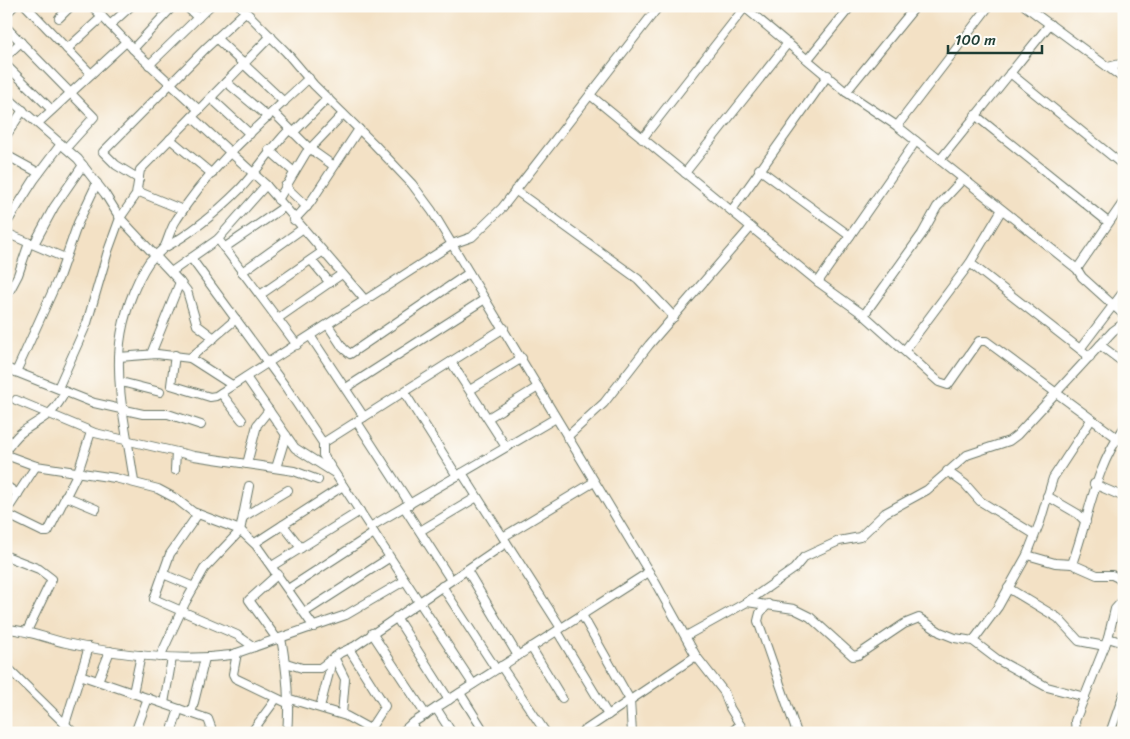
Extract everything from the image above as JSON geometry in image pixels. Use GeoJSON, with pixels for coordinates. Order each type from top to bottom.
{"type":"FeatureCollection","features":[{"type":"Feature","properties":{"kind":"street"},"geometry":{"type":"LineString","coordinates":[[6,14],[14,6]]}},
{"type":"Feature","properties":{"kind":"street"},"geometry":{"type":"LineString","coordinates":[[26,6],[90,74]]}},
{"type":"Feature","properties":{"kind":"street"},"geometry":{"type":"LineString","coordinates":[[59,18],[71,6]]}},
{"type":"Feature","properties":{"kind":"street"},"geometry":{"type":"LineString","coordinates":[[92,6],[149,65],[199,110]]}},
{"type":"Feature","properties":{"kind":"street"},"geometry":{"type":"LineString","coordinates":[[110,25],[131,6]]}},
{"type":"Feature","properties":{"kind":"street"},"geometry":{"type":"LineString","coordinates":[[133,49],[173,6]]}},
{"type":"Feature","properties":{"kind":"street"},"geometry":{"type":"LineString","coordinates":[[186,6],[198,18]]}},
{"type":"Feature","properties":{"kind":"street"},"geometry":{"type":"LineString","coordinates":[[149,65],[210,6]]}},
{"type":"Feature","properties":{"kind":"street"},"geometry":{"type":"LineString","coordinates":[[175,355],[171,385],[210,397],[221,393],[328,326],[452,244],[472,237],[484,227],[515,190],[659,6]]}},
{"type":"Feature","properties":{"kind":"street"},"geometry":{"type":"LineString","coordinates":[[808,59],[851,6]]}},
{"type":"Feature","properties":{"kind":"street"},"geometry":{"type":"LineString","coordinates":[[846,92],[916,6]]}},
{"type":"Feature","properties":{"kind":"street"},"geometry":{"type":"LineString","coordinates":[[897,126],[989,6]]}},
{"type":"Feature","properties":{"kind":"street"},"geometry":{"type":"LineString","coordinates":[[1025,6],[1124,79]]}},
{"type":"Feature","properties":{"kind":"street"},"geometry":{"type":"LineString","coordinates":[[642,139],[744,7],[846,92],[897,126],[1001,211],[1077,269],[1082,276],[1124,315]]}},
{"type":"Feature","properties":{"kind":"street"},"geometry":{"type":"LineString","coordinates":[[139,179],[126,172],[103,153],[243,9],[412,184],[432,211],[649,572],[696,656],[724,692],[745,733]]}},
{"type":"Feature","properties":{"kind":"street"},"geometry":{"type":"LineString","coordinates":[[67,49],[102,17]]}},
{"type":"Feature","properties":{"kind":"street"},"geometry":{"type":"LineString","coordinates":[[940,160],[1050,24]]}},
{"type":"Feature","properties":{"kind":"street"},"geometry":{"type":"LineString","coordinates":[[6,27],[94,118],[63,146],[39,173],[6,224]]}},
{"type":"Feature","properties":{"kind":"street"},"geometry":{"type":"LineString","coordinates":[[6,450],[22,432],[49,415],[57,406],[61,390],[87,323],[108,251],[120,218],[137,191],[143,165],[271,36]]}},
{"type":"Feature","properties":{"kind":"street"},"geometry":{"type":"LineString","coordinates":[[216,38],[284,102]]}},
{"type":"Feature","properties":{"kind":"street"},"geometry":{"type":"LineString","coordinates":[[6,56],[21,42]]}},
{"type":"Feature","properties":{"kind":"street"},"geometry":{"type":"LineString","coordinates":[[38,124],[69,93],[126,42]]}},
{"type":"Feature","properties":{"kind":"street"},"geometry":{"type":"LineString","coordinates":[[685,173],[788,42]]}},
{"type":"Feature","properties":{"kind":"street"},"geometry":{"type":"LineString","coordinates":[[1108,67],[1124,63]]}},
{"type":"Feature","properties":{"kind":"street"},"geometry":{"type":"LineString","coordinates":[[6,65],[52,110]]}},
{"type":"Feature","properties":{"kind":"street"},"geometry":{"type":"LineString","coordinates":[[1010,73],[1124,166]]}},
{"type":"Feature","properties":{"kind":"street"},"geometry":{"type":"LineString","coordinates":[[732,210],[759,168],[775,150],[805,104],[828,76]]}},
{"type":"Feature","properties":{"kind":"street"},"geometry":{"type":"LineString","coordinates":[[164,248],[172,227],[183,210],[212,174],[230,153],[309,78]]}},
{"type":"Feature","properties":{"kind":"street"},"geometry":{"type":"LineString","coordinates":[[226,82],[334,166]]}},
{"type":"Feature","properties":{"kind":"street"},"geometry":{"type":"LineString","coordinates":[[590,95],[818,282],[864,315],[939,382],[948,385],[979,342],[986,341],[1124,443]]}},
{"type":"Feature","properties":{"kind":"street"},"geometry":{"type":"LineString","coordinates":[[6,96],[83,165],[120,218],[180,282],[187,292],[197,325],[214,338]]}},
{"type":"Feature","properties":{"kind":"street"},"geometry":{"type":"LineString","coordinates":[[211,98],[250,134]]}},
{"type":"Feature","properties":{"kind":"street"},"geometry":{"type":"LineString","coordinates":[[134,482],[123,411],[120,343],[126,315],[142,273],[154,256],[212,214],[240,188],[269,150],[328,98]]}},
{"type":"Feature","properties":{"kind":"street"},"geometry":{"type":"LineString","coordinates":[[6,136],[23,110]]}},
{"type":"Feature","properties":{"kind":"street"},"geometry":{"type":"LineString","coordinates":[[278,200],[285,186],[310,149],[344,114]]}},
{"type":"Feature","properties":{"kind":"street"},"geometry":{"type":"LineString","coordinates":[[975,116],[1108,222]]}},
{"type":"Feature","properties":{"kind":"street"},"geometry":{"type":"LineString","coordinates":[[192,117],[266,185],[294,220],[366,301]]}},
{"type":"Feature","properties":{"kind":"street"},"geometry":{"type":"LineString","coordinates":[[294,220],[307,208],[359,129]]}},
{"type":"Feature","properties":{"kind":"street"},"geometry":{"type":"LineString","coordinates":[[170,139],[212,174]]}},
{"type":"Feature","properties":{"kind":"street"},"geometry":{"type":"LineString","coordinates":[[818,282],[916,141]]}},
{"type":"Feature","properties":{"kind":"street"},"geometry":{"type":"LineString","coordinates":[[269,150],[294,172]]}},
{"type":"Feature","properties":{"kind":"street"},"geometry":{"type":"LineString","coordinates":[[6,156],[39,173]]}},
{"type":"Feature","properties":{"kind":"street"},"geometry":{"type":"LineString","coordinates":[[7,296],[32,244],[83,165]]}},
{"type":"Feature","properties":{"kind":"street"},"geometry":{"type":"LineString","coordinates":[[759,168],[850,236]]}},
{"type":"Feature","properties":{"kind":"street"},"geometry":{"type":"LineString","coordinates":[[864,315],[922,234],[937,207],[963,179]]}},
{"type":"Feature","properties":{"kind":"street"},"geometry":{"type":"LineString","coordinates":[[16,372],[78,223],[97,183]]}},
{"type":"Feature","properties":{"kind":"street"},"geometry":{"type":"LineString","coordinates":[[171,272],[218,239],[266,185]]}},
{"type":"Feature","properties":{"kind":"street"},"geometry":{"type":"LineString","coordinates":[[285,186],[307,208]]}},
{"type":"Feature","properties":{"kind":"street"},"geometry":{"type":"LineString","coordinates":[[515,190],[638,279],[674,317]]}},
{"type":"Feature","properties":{"kind":"street"},"geometry":{"type":"LineString","coordinates":[[137,191],[183,210]]}},
{"type":"Feature","properties":{"kind":"street"},"geometry":{"type":"LineString","coordinates":[[1077,269],[1124,201]]}},
{"type":"Feature","properties":{"kind":"street"},"geometry":{"type":"LineString","coordinates":[[224,248],[284,207]]}},
{"type":"Feature","properties":{"kind":"street"},"geometry":{"type":"LineString","coordinates":[[905,350],[970,263],[1001,211]]}},
{"type":"Feature","properties":{"kind":"street"},"geometry":{"type":"LineString","coordinates":[[567,437],[604,403],[751,227]]}},
{"type":"Feature","properties":{"kind":"street"},"geometry":{"type":"LineString","coordinates":[[242,272],[302,228]]}},
{"type":"Feature","properties":{"kind":"street"},"geometry":{"type":"LineString","coordinates":[[6,233],[65,258]]}},
{"type":"Feature","properties":{"kind":"street"},"geometry":{"type":"LineString","coordinates":[[218,239],[297,345]]}},
{"type":"Feature","properties":{"kind":"street"},"geometry":{"type":"LineString","coordinates":[[260,296],[322,252]]}},
{"type":"Feature","properties":{"kind":"street"},"geometry":{"type":"LineString","coordinates":[[192,258],[323,443]]}},
{"type":"Feature","properties":{"kind":"street"},"geometry":{"type":"LineString","coordinates":[[311,260],[330,283]]}},
{"type":"Feature","properties":{"kind":"street"},"geometry":{"type":"LineString","coordinates":[[970,263],[1090,357]]}},
{"type":"Feature","properties":{"kind":"street"},"geometry":{"type":"LineString","coordinates":[[328,326],[343,348],[350,354],[469,273]]}},
{"type":"Feature","properties":{"kind":"street"},"geometry":{"type":"LineString","coordinates":[[277,319],[342,274]]}},
{"type":"Feature","properties":{"kind":"street"},"geometry":{"type":"LineString","coordinates":[[151,354],[180,282]]}},
{"type":"Feature","properties":{"kind":"street"},"geometry":{"type":"LineString","coordinates":[[1080,349],[1124,291]]}},
{"type":"Feature","properties":{"kind":"street"},"geometry":{"type":"LineString","coordinates":[[346,388],[485,299]]}},
{"type":"Feature","properties":{"kind":"street"},"geometry":{"type":"LineString","coordinates":[[190,358],[236,319]]}},
{"type":"Feature","properties":{"kind":"street"},"geometry":{"type":"LineString","coordinates":[[686,636],[747,602],[794,569],[804,557],[840,541],[860,537],[885,513],[927,490],[947,470],[966,455],[1009,440],[1017,435],[1100,345],[1124,323]]}},
{"type":"Feature","properties":{"kind":"street"},"geometry":{"type":"LineString","coordinates":[[473,684],[404,582],[321,452],[323,443],[504,328]]}},
{"type":"Feature","properties":{"kind":"street"},"geometry":{"type":"LineString","coordinates":[[310,337],[364,417]]}},
{"type":"Feature","properties":{"kind":"street"},"geometry":{"type":"LineString","coordinates":[[1100,345],[1124,363]]}},
{"type":"Feature","properties":{"kind":"street"},"geometry":{"type":"LineString","coordinates":[[120,357],[151,354],[190,358],[232,385]]}},
{"type":"Feature","properties":{"kind":"street"},"geometry":{"type":"LineString","coordinates":[[470,390],[522,358]]}},
{"type":"Feature","properties":{"kind":"street"},"geometry":{"type":"LineString","coordinates":[[451,362],[506,447]]}},
{"type":"Feature","properties":{"kind":"street"},"geometry":{"type":"LineString","coordinates":[[6,368],[94,404],[148,415],[168,414],[201,425]]}},
{"type":"Feature","properties":{"kind":"street"},"geometry":{"type":"LineString","coordinates":[[246,377],[295,448],[310,460],[335,473]]}},
{"type":"Feature","properties":{"kind":"street"},"geometry":{"type":"LineString","coordinates":[[121,382],[160,392]]}},
{"type":"Feature","properties":{"kind":"street"},"geometry":{"type":"LineString","coordinates":[[488,418],[538,386]]}},
{"type":"Feature","properties":{"kind":"street"},"geometry":{"type":"LineString","coordinates":[[404,392],[477,497],[559,629],[608,715]]}},
{"type":"Feature","properties":{"kind":"street"},"geometry":{"type":"LineString","coordinates":[[221,393],[242,420]]}},
{"type":"Feature","properties":{"kind":"street"},"geometry":{"type":"LineString","coordinates":[[16,400],[91,432],[176,452],[276,468],[304,474],[318,480]]}},
{"type":"Feature","properties":{"kind":"street"},"geometry":{"type":"LineString","coordinates":[[247,464],[257,426],[269,410]]}},
{"type":"Feature","properties":{"kind":"street"},"geometry":{"type":"LineString","coordinates":[[288,589],[407,505],[556,418]]}},
{"type":"Feature","properties":{"kind":"street"},"geometry":{"type":"LineString","coordinates":[[973,641],[1027,555],[1040,522],[1046,496],[1053,478],[1091,420]]}},
{"type":"Feature","properties":{"kind":"street"},"geometry":{"type":"LineString","coordinates":[[357,422],[407,505],[420,531],[451,580]]}},
{"type":"Feature","properties":{"kind":"street"},"geometry":{"type":"LineString","coordinates":[[1072,564],[1086,522],[1094,484],[1116,438],[1124,428]]}},
{"type":"Feature","properties":{"kind":"street"},"geometry":{"type":"LineString","coordinates":[[36,466],[6,513],[46,533],[78,472],[91,432]]}},
{"type":"Feature","properties":{"kind":"street"},"geometry":{"type":"LineString","coordinates":[[276,468],[286,435]]}},
{"type":"Feature","properties":{"kind":"street"},"geometry":{"type":"LineString","coordinates":[[175,470],[176,452]]}},
{"type":"Feature","properties":{"kind":"street"},"geometry":{"type":"LineString","coordinates":[[6,455],[36,466],[134,482],[158,489],[198,514],[240,531],[255,543],[314,627]]}},
{"type":"Feature","properties":{"kind":"street"},"geometry":{"type":"LineString","coordinates":[[304,474],[310,460]]}},
{"type":"Feature","properties":{"kind":"street"},"geometry":{"type":"LineString","coordinates":[[947,470],[965,484],[980,501],[1034,534]]}},
{"type":"Feature","properties":{"kind":"street"},"geometry":{"type":"LineString","coordinates":[[286,663],[314,669],[320,668],[467,570],[504,540],[594,482]]}},
{"type":"Feature","properties":{"kind":"street"},"geometry":{"type":"LineString","coordinates":[[1094,484],[1124,498]]}},
{"type":"Feature","properties":{"kind":"street"},"geometry":{"type":"LineString","coordinates":[[6,486],[18,494]]}},
{"type":"Feature","properties":{"kind":"street"},"geometry":{"type":"LineString","coordinates":[[160,657],[194,587],[214,556],[240,531],[249,486]]}},
{"type":"Feature","properties":{"kind":"street"},"geometry":{"type":"LineString","coordinates":[[255,543],[343,486]]}},
{"type":"Feature","properties":{"kind":"street"},"geometry":{"type":"LineString","coordinates":[[243,516],[288,490]]}},
{"type":"Feature","properties":{"kind":"street"},"geometry":{"type":"LineString","coordinates":[[65,496],[96,509]]}},
{"type":"Feature","properties":{"kind":"street"},"geometry":{"type":"LineString","coordinates":[[1046,496],[1078,514],[1086,522]]}},
{"type":"Feature","properties":{"kind":"street"},"geometry":{"type":"LineString","coordinates":[[420,531],[477,497]]}},
{"type":"Feature","properties":{"kind":"street"},"geometry":{"type":"LineString","coordinates":[[272,566],[360,512]]}},
{"type":"Feature","properties":{"kind":"street"},"geometry":{"type":"LineString","coordinates":[[198,514],[174,547],[154,599],[237,634],[254,647]]}},
{"type":"Feature","properties":{"kind":"street"},"geometry":{"type":"LineString","coordinates":[[282,525],[301,548]]}},
{"type":"Feature","properties":{"kind":"street"},"geometry":{"type":"LineString","coordinates":[[1027,555],[1055,563],[1072,564],[1097,575],[1112,575],[1118,578],[1124,585]]}},
{"type":"Feature","properties":{"kind":"street"},"geometry":{"type":"LineString","coordinates":[[6,556],[39,569],[52,579],[27,630]]}},
{"type":"Feature","properties":{"kind":"street"},"geometry":{"type":"LineString","coordinates":[[304,612],[389,558]]}},
{"type":"Feature","properties":{"kind":"street"},"geometry":{"type":"LineString","coordinates":[[467,570],[518,656]]}},
{"type":"Feature","properties":{"kind":"street"},"geometry":{"type":"LineString","coordinates":[[402,733],[411,724],[649,572]]}},
{"type":"Feature","properties":{"kind":"street"},"geometry":{"type":"LineString","coordinates":[[163,574],[194,587]]}},
{"type":"Feature","properties":{"kind":"street"},"geometry":{"type":"LineString","coordinates":[[278,574],[249,600],[279,638],[286,663],[290,732]]}},
{"type":"Feature","properties":{"kind":"street"},"geometry":{"type":"LineString","coordinates":[[6,629],[27,630],[110,651],[172,658],[205,658],[237,653],[314,627],[353,612],[404,582]]}},
{"type":"Feature","properties":{"kind":"street"},"geometry":{"type":"LineString","coordinates":[[442,586],[546,733]]}},
{"type":"Feature","properties":{"kind":"street"},"geometry":{"type":"LineString","coordinates":[[1008,588],[1058,618],[1079,641],[1105,646]]}},
{"type":"Feature","properties":{"kind":"street"},"geometry":{"type":"LineString","coordinates":[[1076,733],[1075,721],[1108,638],[1115,609],[1124,599]]}},
{"type":"Feature","properties":{"kind":"street"},"geometry":{"type":"LineString","coordinates":[[747,602],[794,609],[810,617],[853,656],[858,655],[916,618],[955,638],[973,641],[998,660],[1047,687],[1085,697]]}},
{"type":"Feature","properties":{"kind":"street"},"geometry":{"type":"LineString","coordinates":[[768,604],[760,613],[758,621],[797,733]]}},
{"type":"Feature","properties":{"kind":"street"},"geometry":{"type":"LineString","coordinates":[[582,615],[630,700],[632,733]]}},
{"type":"Feature","properties":{"kind":"street"},"geometry":{"type":"LineString","coordinates":[[396,617],[449,700]]}},
{"type":"Feature","properties":{"kind":"street"},"geometry":{"type":"LineString","coordinates":[[372,634],[426,715]]}},
{"type":"Feature","properties":{"kind":"street"},"geometry":{"type":"LineString","coordinates":[[1108,638],[1124,643]]}},
{"type":"Feature","properties":{"kind":"street"},"geometry":{"type":"LineString","coordinates":[[69,729],[80,675],[90,647]]}},
{"type":"Feature","properties":{"kind":"street"},"geometry":{"type":"LineString","coordinates":[[531,647],[562,698]]}},
{"type":"Feature","properties":{"kind":"street"},"geometry":{"type":"LineString","coordinates":[[237,653],[233,676],[276,700],[320,707],[342,714],[373,731],[385,706],[349,649]]}},
{"type":"Feature","properties":{"kind":"street"},"geometry":{"type":"LineString","coordinates":[[98,681],[110,651]]}},
{"type":"Feature","properties":{"kind":"street"},"geometry":{"type":"LineString","coordinates":[[133,693],[142,655]]}},
{"type":"Feature","properties":{"kind":"street"},"geometry":{"type":"LineString","coordinates":[[581,733],[696,656]]}},
{"type":"Feature","properties":{"kind":"street"},"geometry":{"type":"LineString","coordinates":[[164,704],[172,658]]}},
{"type":"Feature","properties":{"kind":"street"},"geometry":{"type":"LineString","coordinates":[[192,714],[205,658]]}},
{"type":"Feature","properties":{"kind":"street"},"geometry":{"type":"LineString","coordinates":[[320,707],[332,659]]}},
{"type":"Feature","properties":{"kind":"street"},"geometry":{"type":"LineString","coordinates":[[332,659],[345,679],[342,714]]}},
{"type":"Feature","properties":{"kind":"street"},"geometry":{"type":"LineString","coordinates":[[6,666],[69,729]]}},
{"type":"Feature","properties":{"kind":"street"},"geometry":{"type":"LineString","coordinates":[[80,675],[208,720],[211,727],[209,733]]}},
{"type":"Feature","properties":{"kind":"street"},"geometry":{"type":"LineString","coordinates":[[460,693],[485,733]]}},
{"type":"Feature","properties":{"kind":"street"},"geometry":{"type":"LineString","coordinates":[[1110,733],[1124,693]]}},
{"type":"Feature","properties":{"kind":"street"},"geometry":{"type":"LineString","coordinates":[[135,733],[148,698]]}},
{"type":"Feature","properties":{"kind":"street"},"geometry":{"type":"LineString","coordinates":[[253,732],[276,700]]}},
{"type":"Feature","properties":{"kind":"street"},"geometry":{"type":"LineString","coordinates":[[436,708],[452,733]]}},
{"type":"Feature","properties":{"kind":"street"},"geometry":{"type":"LineString","coordinates":[[171,733],[179,709]]}},
{"type":"Feature","properties":{"kind":"street"},"geometry":{"type":"LineString","coordinates":[[411,724],[417,733]]}},
{"type":"Feature","properties":{"kind":"street"},"geometry":{"type":"LineString","coordinates":[[730,733],[740,725]]}}]}
